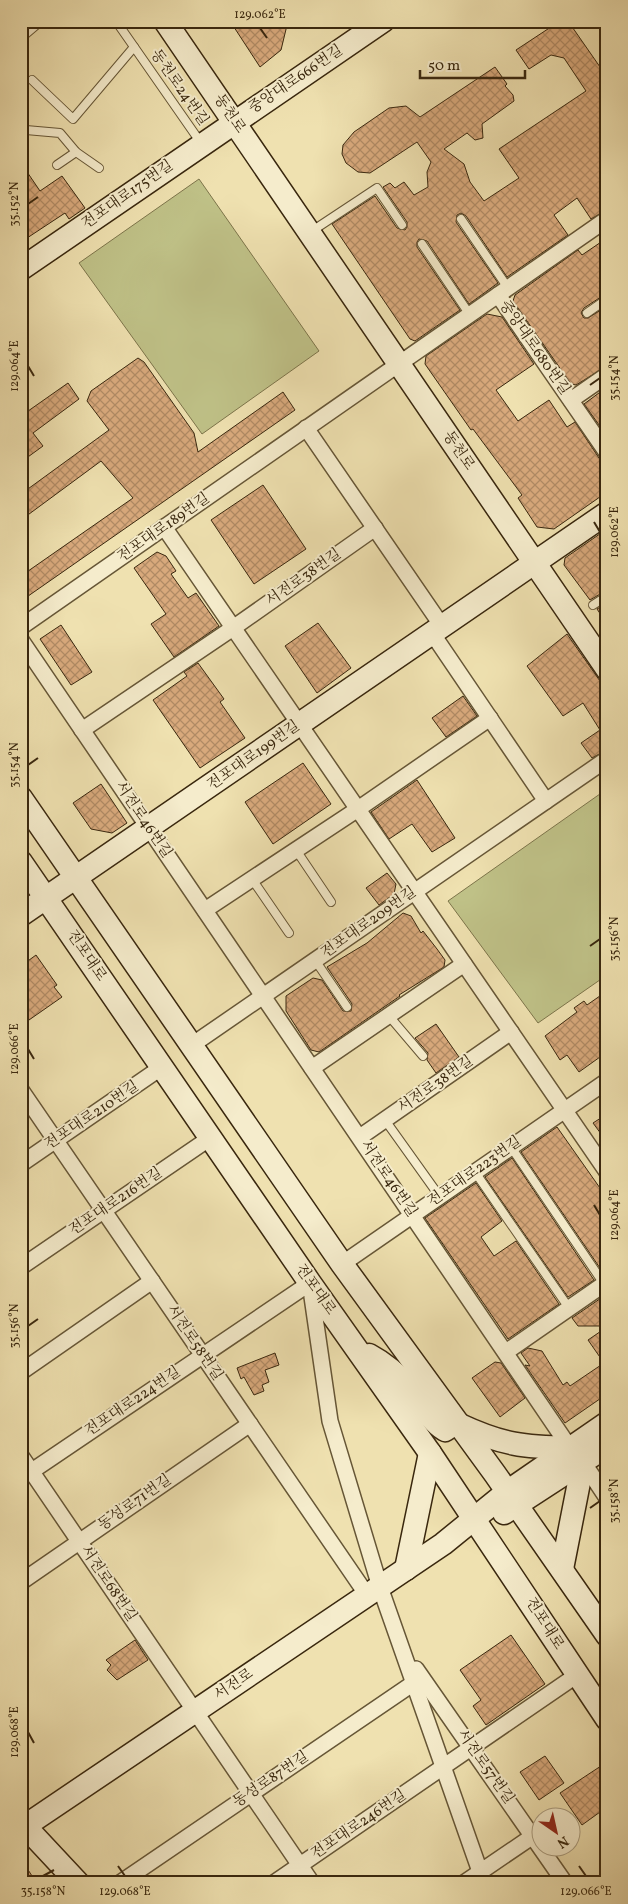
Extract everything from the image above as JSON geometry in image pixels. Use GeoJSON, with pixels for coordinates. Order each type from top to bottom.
{"type":"FeatureCollection","features":[{"type":"Feature","properties":{"kind":"main road","name":"동천로"},"geometry":{"type":"LineString","coordinates":[[165,21],[607,669]]}},
{"type":"Feature","properties":{"kind":"main road","name":"중앙대로666번길"},"geometry":{"type":"LineString","coordinates":[[234,122],[383,21]]}},
{"type":"Feature","properties":{"kind":"main road","name":"전포대로175번길"},"geometry":{"type":"LineString","coordinates":[[21,269],[234,122]]}},
{"type":"Feature","properties":{"kind":"main road","name":"전포대로199번길"},"geometry":{"type":"LineString","coordinates":[[21,915],[607,513]]}},
{"type":"Feature","properties":{"kind":"main road"},"geometry":{"type":"LineString","coordinates":[[21,798],[342,1264],[512,1498],[607,1635]]}},
{"type":"Feature","properties":{"kind":"main road","name":"전포대로"},"geometry":{"type":"LineString","coordinates":[[21,862],[310,1283],[430,1453],[520,1585],[577,1675],[607,1718]]}},
{"type":"Feature","properties":{"kind":"main road"},"geometry":{"type":"LineString","coordinates":[[359,1351],[382,1362],[409,1388],[430,1416],[445,1430],[451,1426],[452,1416]]}},
{"type":"Feature","properties":{"kind":"main road"},"geometry":{"type":"LineString","coordinates":[[452,1416],[486,1437],[511,1445],[577,1455],[562,1569]]}},
{"type":"Feature","properties":{"kind":"main road","name":"서전로"},"geometry":{"type":"LineString","coordinates":[[22,1826],[577,1455],[607,1423]]}},
{"type":"Feature","properties":{"kind":"main road","name":"서전로"},"geometry":{"type":"LineString","coordinates":[[577,1455],[607,1446]]}},
{"type":"Feature","properties":{"kind":"main road"},"geometry":{"type":"LineString","coordinates":[[406,1569],[430,1453]]}},
{"type":"Feature","properties":{"kind":"main road"},"geometry":{"type":"LineString","coordinates":[[22,1826],[78,1883]]}},
{"type":"Feature","properties":{"kind":"street","name":"중앙대로680번길"},"geometry":{"type":"LineString","coordinates":[[399,364],[607,219]]}},
{"type":"Feature","properties":{"kind":"street","name":"중앙대로680번길"},"geometry":{"type":"LineString","coordinates":[[503,292],[571,400],[607,452]]}},
{"type":"Feature","properties":{"kind":"street","name":"전포대로189번길"},"geometry":{"type":"LineString","coordinates":[[21,627],[399,364]]}},
{"type":"Feature","properties":{"kind":"street"},"geometry":{"type":"LineString","coordinates":[[571,400],[607,375]]}},
{"type":"Feature","properties":{"kind":"street"},"geometry":{"type":"LineString","coordinates":[[306,428],[375,528],[490,718],[546,801]]}},
{"type":"Feature","properties":{"kind":"street"},"geometry":{"type":"LineString","coordinates":[[164,528],[607,1172]]}},
{"type":"Feature","properties":{"kind":"street","name":"서전로38번길"},"geometry":{"type":"LineString","coordinates":[[234,628],[375,528]]}},
{"type":"Feature","properties":{"kind":"street"},"geometry":{"type":"LineString","coordinates":[[82,730],[234,628]]}},
{"type":"Feature","properties":{"kind":"street","name":"서전로46번길"},"geometry":{"type":"LineString","coordinates":[[21,640],[607,1498]]}},
{"type":"Feature","properties":{"kind":"street"},"geometry":{"type":"LineString","coordinates":[[205,910],[358,810],[490,718]]}},
{"type":"Feature","properties":{"kind":"street","name":"전포대로209번길"},"geometry":{"type":"LineString","coordinates":[[192,1045],[607,759]]}},
{"type":"Feature","properties":{"kind":"street"},"geometry":{"type":"LineString","coordinates":[[312,1068],[464,964]]}},
{"type":"Feature","properties":{"kind":"street","name":"서전로38번길"},"geometry":{"type":"LineString","coordinates":[[360,1138],[511,1032]]}},
{"type":"Feature","properties":{"kind":"street","name":"전포대로210번길"},"geometry":{"type":"LineString","coordinates":[[21,1164],[162,1068]]}},
{"type":"Feature","properties":{"kind":"street","name":"전포대로223번길"},"geometry":{"type":"LineString","coordinates":[[342,1264],[607,1081]]}},
{"type":"Feature","properties":{"kind":"street","name":"서전로58번길"},"geometry":{"type":"LineString","coordinates":[[21,1090],[250,1424],[374,1591]]}},
{"type":"Feature","properties":{"kind":"street","name":"전포대로216번길"},"geometry":{"type":"LineString","coordinates":[[21,1267],[210,1138]]}},
{"type":"Feature","properties":{"kind":"street"},"geometry":{"type":"LineString","coordinates":[[21,1372],[152,1281]]}},
{"type":"Feature","properties":{"kind":"street"},"geometry":{"type":"LineString","coordinates":[[310,1283],[330,1421],[374,1591]]}},
{"type":"Feature","properties":{"kind":"street","name":"전포대로224번길"},"geometry":{"type":"LineString","coordinates":[[32,1471],[202,1354],[310,1283]]}},
{"type":"Feature","properties":{"kind":"street"},"geometry":{"type":"LineString","coordinates":[[506,1352],[606,1283]]}},
{"type":"Feature","properties":{"kind":"street","name":"동성로71번길"},"geometry":{"type":"LineString","coordinates":[[21,1582],[250,1424]]}},
{"type":"Feature","properties":{"kind":"street","name":"서전로68번길"},"geometry":{"type":"LineString","coordinates":[[21,1456],[312,1883]]}},
{"type":"Feature","properties":{"kind":"street","name":"서전로57번길"},"geometry":{"type":"LineString","coordinates":[[374,1591],[418,1680],[471,1748],[530,1832]]}},
{"type":"Feature","properties":{"kind":"street","name":"전포대로246번길"},"geometry":{"type":"LineString","coordinates":[[274,1883],[577,1675]]}},
{"type":"Feature","properties":{"kind":"street"},"geometry":{"type":"LineString","coordinates":[[418,1680],[443,1767],[482,1877]]}},
{"type":"Feature","properties":{"kind":"street","name":"동성로87번길"},"geometry":{"type":"LineString","coordinates":[[120,1883],[418,1680]]}},
{"type":"Feature","properties":{"kind":"street"},"geometry":{"type":"LineString","coordinates":[[464,1883],[482,1877],[530,1838]]}},
{"type":"Feature","properties":{"kind":"street","name":"서전로57번길"},"geometry":{"type":"LineString","coordinates":[[547,1856],[565,1883]]}},
{"type":"Feature","properties":{"kind":"lane"},"geometry":{"type":"LineString","coordinates":[[21,38],[40,21]]}},
{"type":"Feature","properties":{"kind":"lane","name":"동천로24번길"},"geometry":{"type":"LineString","coordinates":[[116,21],[202,144]]}},
{"type":"Feature","properties":{"kind":"lane","name":"동천로24번길"},"geometry":{"type":"LineString","coordinates":[[32,80],[72,119],[134,47]]}},
{"type":"Feature","properties":{"kind":"lane"},"geometry":{"type":"LineString","coordinates":[[21,127],[26,130],[60,134],[76,152],[99,168]]}},
{"type":"Feature","properties":{"kind":"lane"},"geometry":{"type":"LineString","coordinates":[[57,165],[76,152]]}},
{"type":"Feature","properties":{"kind":"lane"},"geometry":{"type":"LineString","coordinates":[[309,233],[377,188],[402,225]]}},
{"type":"Feature","properties":{"kind":"lane","name":"중앙대로680번길"},"geometry":{"type":"LineString","coordinates":[[461,219],[503,292]]}},
{"type":"Feature","properties":{"kind":"lane"},"geometry":{"type":"LineString","coordinates":[[422,244],[470,315]]}},
{"type":"Feature","properties":{"kind":"lane"},"geometry":{"type":"LineString","coordinates":[[587,313],[607,299]]}},
{"type":"Feature","properties":{"kind":"lane"},"geometry":{"type":"LineString","coordinates":[[594,605],[607,596]]}},
{"type":"Feature","properties":{"kind":"lane"},"geometry":{"type":"LineString","coordinates":[[296,850],[331,902]]}},
{"type":"Feature","properties":{"kind":"lane"},"geometry":{"type":"LineString","coordinates":[[252,879],[289,933]]}},
{"type":"Feature","properties":{"kind":"lane"},"geometry":{"type":"LineString","coordinates":[[315,960],[347,1007]]}},
{"type":"Feature","properties":{"kind":"lane"},"geometry":{"type":"LineString","coordinates":[[389,1016],[422,1056]]}},
{"type":"Feature","properties":{"kind":"lane"},"geometry":{"type":"LineString","coordinates":[[385,1120],[440,1197]]}},
{"type":"Feature","properties":{"kind":"lane"},"geometry":{"type":"LineString","coordinates":[[511,1147],[606,1283]]}},
{"type":"Feature","properties":{"kind":"lane"},"geometry":{"type":"LineString","coordinates":[[475,1172],[569,1308]]}},
{"type":"Feature","properties":{"kind":"green space"},"geometry":{"type":"Polygon","coordinates":[[[199,179],[319,351],[202,434],[79,263],[199,179]]]}},
{"type":"Feature","properties":{"kind":"green space"},"geometry":{"type":"Polygon","coordinates":[[[607,789],[607,975],[538,1023],[448,901],[607,789]]]}},
{"type":"Feature","properties":{"kind":"building"},"geometry":{"type":"Polygon","coordinates":[[[230,21],[288,21],[281,50],[260,67],[230,21]]]}},
{"type":"Feature","properties":{"kind":"building"},"geometry":{"type":"Polygon","coordinates":[[[560,21],[568,21],[607,77],[607,210],[591,219],[577,198],[554,215],[568,235],[507,277],[466,216],[461,213],[457,215],[456,222],[498,283],[469,304],[427,241],[419,239],[417,247],[460,310],[415,341],[410,339],[332,224],[375,196],[397,228],[405,230],[407,222],[383,187],[390,183],[395,188],[404,182],[414,195],[428,187],[427,172],[431,162],[417,142],[370,173],[358,172],[346,163],[342,154],[343,145],[354,132],[389,108],[406,106],[420,117],[495,67],[507,84],[505,86],[513,95],[514,101],[482,124],[483,138],[475,140],[467,133],[444,149],[464,164],[470,182],[484,201],[519,178],[499,149],[586,91],[564,58],[551,55],[529,69],[516,50],[560,21]]]}},
{"type":"Feature","properties":{"kind":"building"},"geometry":{"type":"Polygon","coordinates":[[[21,163],[40,191],[62,176],[85,208],[69,219],[65,213],[21,242],[21,163]]]}},
{"type":"Feature","properties":{"kind":"building"},"geometry":{"type":"Polygon","coordinates":[[[607,238],[607,293],[584,308],[581,313],[584,318],[588,318],[607,306],[607,366],[576,385],[571,384],[513,301],[515,295],[578,250],[582,255],[607,238]]]}},
{"type":"Feature","properties":{"kind":"building"},"geometry":{"type":"Polygon","coordinates":[[[487,314],[502,317],[534,364],[496,390],[518,421],[549,400],[567,427],[575,422],[599,458],[607,462],[607,492],[554,529],[537,527],[518,498],[522,495],[473,429],[471,430],[425,364],[426,356],[487,314]]]}},
{"type":"Feature","properties":{"kind":"building"},"geometry":{"type":"Polygon","coordinates":[[[138,358],[144,362],[194,433],[198,452],[283,392],[295,410],[21,601],[21,576],[133,498],[101,461],[21,520],[21,494],[109,430],[87,401],[91,391],[138,358]]]}},
{"type":"Feature","properties":{"kind":"building"},"geometry":{"type":"Polygon","coordinates":[[[68,383],[79,399],[33,433],[43,446],[21,462],[21,416],[68,383]]]}},
{"type":"Feature","properties":{"kind":"building"},"geometry":{"type":"Polygon","coordinates":[[[607,387],[607,436],[584,404],[607,387]]]}},
{"type":"Feature","properties":{"kind":"building"},"geometry":{"type":"Polygon","coordinates":[[[263,485],[306,549],[254,584],[211,520],[263,485]]]}},
{"type":"Feature","properties":{"kind":"building"},"geometry":{"type":"Polygon","coordinates":[[[607,529],[607,590],[590,600],[564,565],[565,558],[607,529]]]}},
{"type":"Feature","properties":{"kind":"building"},"geometry":{"type":"Polygon","coordinates":[[[157,552],[166,556],[176,571],[171,574],[188,598],[196,593],[219,626],[174,657],[151,624],[166,614],[134,568],[157,552]]]}},
{"type":"Feature","properties":{"kind":"building"},"geometry":{"type":"Polygon","coordinates":[[[607,603],[607,624],[597,609],[607,603]]]}},
{"type":"Feature","properties":{"kind":"building"},"geometry":{"type":"Polygon","coordinates":[[[318,623],[351,668],[317,693],[285,646],[318,623]]]}},
{"type":"Feature","properties":{"kind":"building"},"geometry":{"type":"Polygon","coordinates":[[[61,625],[92,672],[71,685],[40,639],[61,625]]]}},
{"type":"Feature","properties":{"kind":"building"},"geometry":{"type":"Polygon","coordinates":[[[567,634],[607,691],[607,750],[592,758],[581,743],[600,730],[583,703],[563,716],[527,666],[567,634]]]}},
{"type":"Feature","properties":{"kind":"building"},"geometry":{"type":"Polygon","coordinates":[[[198,663],[224,699],[220,702],[245,738],[200,768],[153,700],[187,676],[184,672],[198,663]]]}},
{"type":"Feature","properties":{"kind":"building"},"geometry":{"type":"Polygon","coordinates":[[[463,696],[477,716],[446,737],[432,718],[463,696]]]}},
{"type":"Feature","properties":{"kind":"building"},"geometry":{"type":"Polygon","coordinates":[[[303,763],[331,804],[273,844],[245,802],[303,763]]]}},
{"type":"Feature","properties":{"kind":"building"},"geometry":{"type":"Polygon","coordinates":[[[417,780],[455,838],[432,852],[412,824],[389,839],[371,812],[417,780]]]}},
{"type":"Feature","properties":{"kind":"building"},"geometry":{"type":"Polygon","coordinates":[[[101,784],[127,823],[112,833],[91,829],[73,803],[101,784]]]}},
{"type":"Feature","properties":{"kind":"building"},"geometry":{"type":"Polygon","coordinates":[[[387,873],[396,884],[394,894],[379,905],[366,888],[387,873]]]}},
{"type":"Feature","properties":{"kind":"building"},"geometry":{"type":"Polygon","coordinates":[[[403,913],[411,916],[421,933],[423,931],[437,949],[445,960],[444,967],[399,995],[319,1052],[311,1050],[286,1011],[286,996],[313,978],[322,980],[343,1011],[351,1011],[352,1004],[327,967],[367,943],[403,913]]]}},
{"type":"Feature","properties":{"kind":"building"},"geometry":{"type":"Polygon","coordinates":[[[36,955],[57,985],[54,987],[62,997],[29,1020],[21,1008],[21,966],[36,955]]]}},
{"type":"Feature","properties":{"kind":"building"},"geometry":{"type":"Polygon","coordinates":[[[607,991],[607,1052],[579,1072],[567,1055],[560,1060],[545,1036],[577,1012],[574,1008],[584,1001],[587,1005],[607,991]]]}},
{"type":"Feature","properties":{"kind":"building"},"geometry":{"type":"Polygon","coordinates":[[[436,1024],[459,1057],[436,1073],[427,1060],[428,1053],[415,1038],[436,1024]]]}},
{"type":"Feature","properties":{"kind":"building"},"geometry":{"type":"Polygon","coordinates":[[[607,1114],[607,1142],[593,1123],[607,1114]]]}},
{"type":"Feature","properties":{"kind":"building"},"geometry":{"type":"Polygon","coordinates":[[[557,1127],[607,1198],[607,1273],[604,1274],[521,1152],[557,1127]]]}},
{"type":"Feature","properties":{"kind":"building"},"geometry":{"type":"Polygon","coordinates":[[[512,1158],[594,1280],[568,1297],[485,1177],[512,1158]]]}},
{"type":"Feature","properties":{"kind":"building"},"geometry":{"type":"Polygon","coordinates":[[[476,1183],[502,1221],[481,1237],[494,1256],[516,1241],[559,1304],[508,1339],[425,1218],[476,1183]]]}},
{"type":"Feature","properties":{"kind":"building"},"geometry":{"type":"Polygon","coordinates":[[[607,1294],[607,1326],[578,1326],[572,1318],[607,1294]]]}},
{"type":"Feature","properties":{"kind":"building"},"geometry":{"type":"Polygon","coordinates":[[[607,1327],[607,1394],[565,1423],[525,1365],[530,1366],[521,1353],[528,1348],[542,1351],[563,1385],[567,1382],[570,1386],[604,1363],[588,1340],[607,1327]]]}},
{"type":"Feature","properties":{"kind":"building"},"geometry":{"type":"Polygon","coordinates":[[[275,1353],[279,1365],[265,1370],[269,1382],[262,1385],[264,1391],[254,1395],[244,1377],[241,1379],[237,1368],[275,1353]]]}},
{"type":"Feature","properties":{"kind":"building"},"geometry":{"type":"Polygon","coordinates":[[[495,1362],[501,1363],[525,1398],[500,1417],[472,1378],[495,1362]]]}},
{"type":"Feature","properties":{"kind":"building"},"geometry":{"type":"Polygon","coordinates":[[[511,1635],[545,1684],[486,1725],[473,1706],[481,1700],[460,1670],[511,1635]]]}},
{"type":"Feature","properties":{"kind":"building"},"geometry":{"type":"Polygon","coordinates":[[[135,1640],[148,1660],[117,1680],[107,1670],[111,1665],[106,1660],[135,1640]]]}},
{"type":"Feature","properties":{"kind":"building"},"geometry":{"type":"Polygon","coordinates":[[[545,1756],[564,1783],[539,1800],[520,1772],[545,1756]]]}},
{"type":"Feature","properties":{"kind":"building"},"geometry":{"type":"Polygon","coordinates":[[[607,1762],[607,1807],[582,1825],[580,1822],[580,1806],[569,1806],[560,1793],[607,1762]]]}},
{"type":"Feature","properties":{"kind":"building"},"geometry":{"type":"Polygon","coordinates":[[[21,1859],[34,1879],[28,1883],[21,1883],[21,1859]]]}}]}
